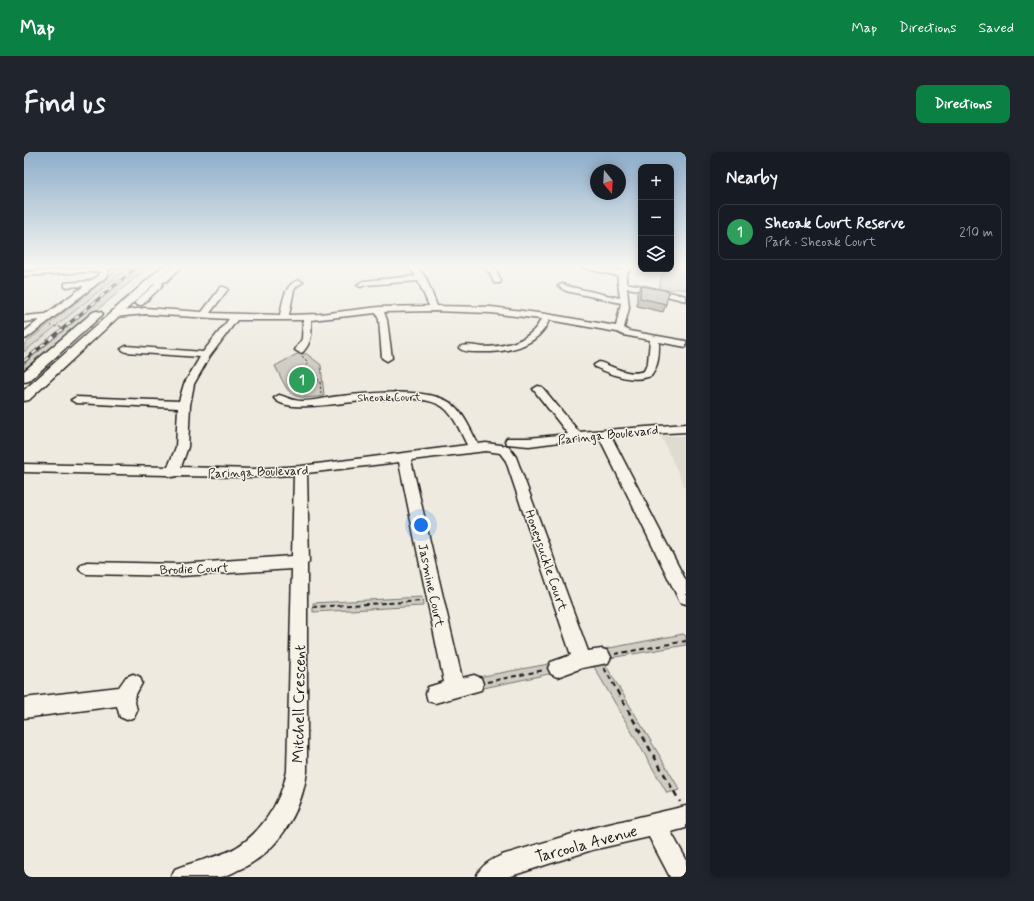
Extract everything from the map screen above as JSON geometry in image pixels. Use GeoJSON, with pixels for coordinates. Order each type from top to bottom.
{"type":"FeatureCollection","features":[{"type":"Feature","properties":{"kind":"main road"},"geometry":{"type":"LineString","coordinates":[[24,397],[115,314],[133,300]]}},
{"type":"Feature","properties":{"kind":"main road"},"geometry":{"type":"LineString","coordinates":[[24,378],[104,308]]}},
{"type":"Feature","properties":{"kind":"street"},"geometry":{"type":"LineString","coordinates":[[24,336],[70,300]]}},
{"type":"Feature","properties":{"kind":"street"},"geometry":{"type":"LineString","coordinates":[[137,300],[132,306],[145,311]]}},
{"type":"Feature","properties":{"kind":"street"},"geometry":{"type":"LineString","coordinates":[[204,315],[216,300]]}},
{"type":"Feature","properties":{"kind":"street"},"geometry":{"type":"LineString","coordinates":[[284,318],[288,300]]}},
{"type":"Feature","properties":{"kind":"street"},"geometry":{"type":"LineString","coordinates":[[431,300],[434,308]]}},
{"type":"Feature","properties":{"kind":"street"},"geometry":{"type":"LineString","coordinates":[[616,329],[624,314],[625,301],[620,300]]}},
{"type":"Feature","properties":{"kind":"street"},"geometry":{"type":"LineString","coordinates":[[115,314],[145,311],[235,317],[307,318],[379,310],[434,308],[491,310],[546,317],[616,329],[626,333],[686,344]]}},
{"type":"Feature","properties":{"kind":"street"},"geometry":{"type":"LineString","coordinates":[[379,310],[383,320],[387,358]]}},
{"type":"Feature","properties":{"kind":"street"},"geometry":{"type":"LineString","coordinates":[[24,319],[47,317]]}},
{"type":"Feature","properties":{"kind":"street"},"geometry":{"type":"LineString","coordinates":[[172,472],[182,447],[184,405],[189,384],[206,355],[235,317]]}},
{"type":"Feature","properties":{"kind":"street"},"geometry":{"type":"LineString","coordinates":[[464,348],[481,350],[497,349],[520,344],[539,331],[546,317]]}},
{"type":"Feature","properties":{"kind":"street"},"geometry":{"type":"LineString","coordinates":[[300,350],[305,345],[307,339],[307,318]]}},
{"type":"Feature","properties":{"kind":"street"},"geometry":{"type":"LineString","coordinates":[[599,365],[625,375],[642,376],[648,374],[652,367],[655,338]]}},
{"type":"Feature","properties":{"kind":"street"},"geometry":{"type":"LineString","coordinates":[[126,349],[206,355]]}},
{"type":"Feature","properties":{"kind":"street"},"geometry":{"type":"LineString","coordinates":[[537,388],[576,436]]}},
{"type":"Feature","properties":{"kind":"street","name":"Sheoak Court"},"geometry":{"type":"LineString","coordinates":[[279,398],[286,403],[307,403],[352,397],[427,396],[436,398],[448,405],[480,448]]}},
{"type":"Feature","properties":{"kind":"street"},"geometry":{"type":"LineString","coordinates":[[76,400],[184,405]]}},
{"type":"Feature","properties":{"kind":"street","name":"Paringa Boulevard"},"geometry":{"type":"LineString","coordinates":[[25,470],[253,473],[300,470],[480,448],[509,448],[530,442],[603,433],[684,431]]}},
{"type":"Feature","properties":{"kind":"street"},"geometry":{"type":"LineString","coordinates":[[603,433],[686,597]]}},
{"type":"Feature","properties":{"kind":"street","name":"Honeysuckle Court"},"geometry":{"type":"LineString","coordinates":[[509,448],[594,658]]}},
{"type":"Feature","properties":{"kind":"street","name":"Jasmine Court"},"geometry":{"type":"LineString","coordinates":[[404,458],[454,689]]}},
{"type":"Feature","properties":{"kind":"street","name":"Mitchell Crescent"},"geometry":{"type":"LineString","coordinates":[[183,877],[225,865],[249,853],[269,833],[283,813],[293,792],[297,771],[301,562],[300,470]]}},
{"type":"Feature","properties":{"kind":"street","name":"Brodie Court"},"geometry":{"type":"LineString","coordinates":[[84,568],[180,570],[301,562]]}},
{"type":"Feature","properties":{"kind":"street"},"geometry":{"type":"LineString","coordinates":[[557,668],[594,658]]}},
{"type":"Feature","properties":{"kind":"street"},"geometry":{"type":"LineString","coordinates":[[435,694],[474,684]]}},
{"type":"Feature","properties":{"kind":"street"},"geometry":{"type":"LineString","coordinates":[[24,708],[128,696]]}},
{"type":"Feature","properties":{"kind":"street","name":"Tarcoola Avenue"},"geometry":{"type":"LineString","coordinates":[[488,877],[502,866],[592,839],[656,825],[685,812]]}},
{"type":"Feature","properties":{"kind":"street"},"geometry":{"type":"LineString","coordinates":[[656,825],[683,877]]}},
{"type":"Feature","properties":{"kind":"path"},"geometry":{"type":"LineString","coordinates":[[56,322],[51,326],[70,328],[66,331]]}},
{"type":"Feature","properties":{"kind":"path"},"geometry":{"type":"LineString","coordinates":[[300,350],[300,354],[308,362],[306,371],[320,381],[321,397],[323,401]]}},
{"type":"Feature","properties":{"kind":"path"},"geometry":{"type":"LineString","coordinates":[[300,607],[436,601]]}},
{"type":"Feature","properties":{"kind":"path"},"geometry":{"type":"LineString","coordinates":[[685,812],[594,658],[686,641]]}},
{"type":"Feature","properties":{"kind":"path"},"geometry":{"type":"LineString","coordinates":[[474,684],[557,668]]}},
{"type":"Feature","properties":{"kind":"shaded area"},"geometry":{"type":"Polygon","coordinates":[[[79,300],[88,300],[24,352],[24,344],[79,300]]]}},
{"type":"Feature","properties":{"kind":"shaded area"},"geometry":{"type":"Polygon","coordinates":[[[88,300],[100,300],[24,364],[24,352],[88,300]]]}},
{"type":"Feature","properties":{"kind":"shaded area"},"geometry":{"type":"Polygon","coordinates":[[[100,300],[109,300],[79,323],[71,333],[24,373],[24,364],[100,300]]]}},
{"type":"Feature","properties":{"kind":"shaded area"},"geometry":{"type":"Polygon","coordinates":[[[297,354],[307,354],[321,365],[324,396],[304,398],[297,396],[292,394],[284,384],[275,366],[297,354]]]}},
{"type":"Feature","properties":{"kind":"shaded area"},"geometry":{"type":"Polygon","coordinates":[[[661,436],[686,436],[686,490],[661,436]]]}},
{"type":"Feature","properties":{"kind":"shaded area"},"geometry":{"type":"Polygon","coordinates":[[[422,597],[423,606],[313,612],[313,603],[422,597]]]}},
{"type":"Feature","properties":{"kind":"shaded area"},"geometry":{"type":"Polygon","coordinates":[[[683,634],[686,636],[686,645],[604,659],[599,650],[683,634]]]}},
{"type":"Feature","properties":{"kind":"shaded area"},"geometry":{"type":"Polygon","coordinates":[[[598,658],[605,664],[680,790],[667,793],[593,665],[598,658]]]}},
{"type":"Feature","properties":{"kind":"shaded area"},"geometry":{"type":"Polygon","coordinates":[[[554,663],[558,672],[479,689],[473,678],[554,663]]]}},
{"type":"Feature","properties":{"kind":"building"},"geometry":{"type":"Polygon","coordinates":[[[648,300],[667,300],[666,304],[648,300]]]}},
{"type":"Feature","properties":{"kind":"railway"},"geometry":{"type":"LineString","coordinates":[[24,361],[97,300]]}},
{"type":"Feature","properties":{"kind":"place","name":"Sheoak Court Reserve"},"geometry":{"type":"Point","coordinates":[302,380]}}]}
